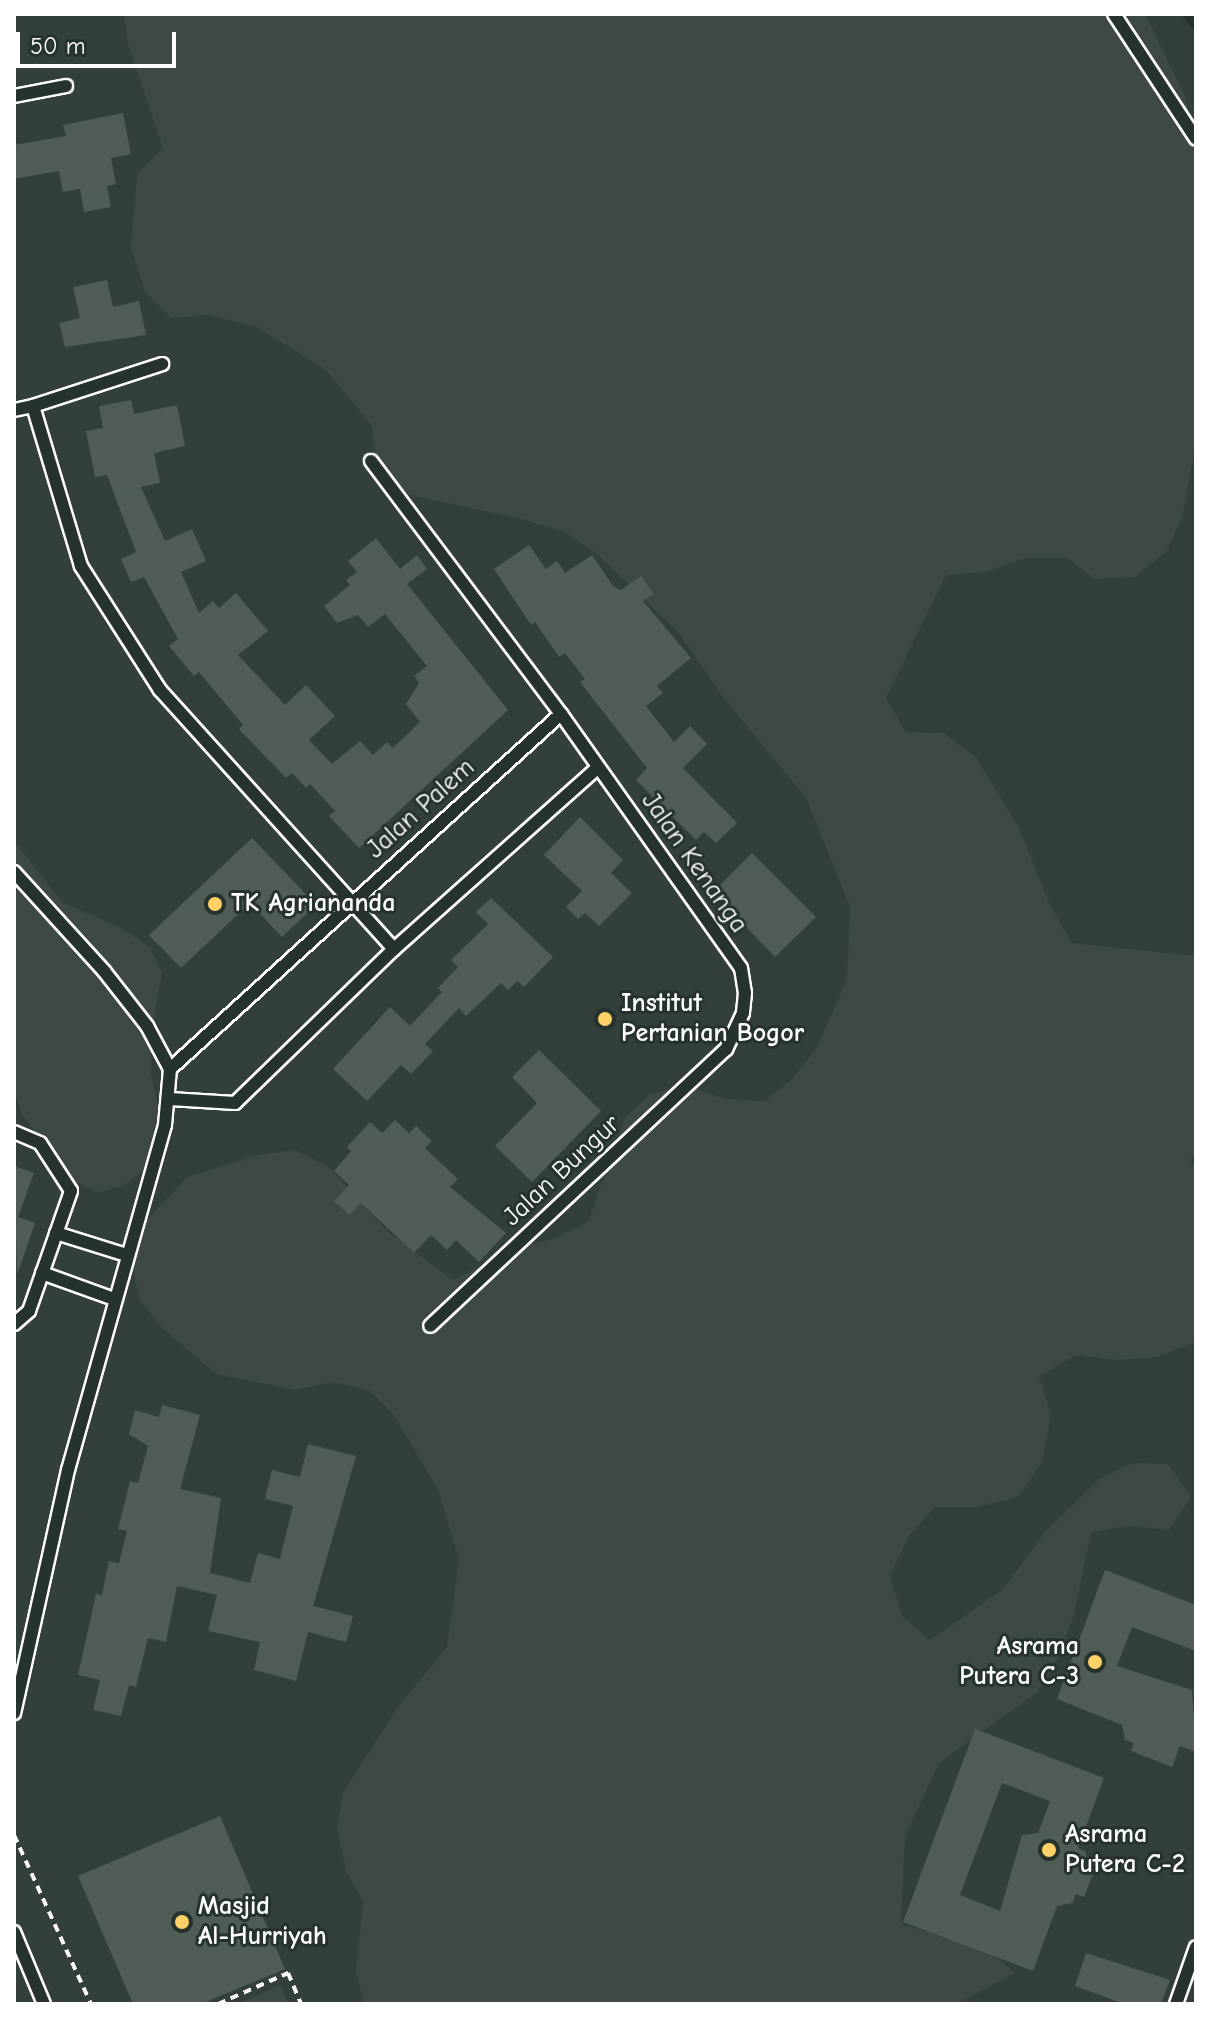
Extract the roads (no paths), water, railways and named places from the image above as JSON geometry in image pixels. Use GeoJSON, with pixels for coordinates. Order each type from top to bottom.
{"type":"FeatureCollection","features":[{"type":"Feature","properties":{"kind":"lane"},"geometry":{"type":"LineString","coordinates":[[1114,14],[1196,139]]}},
{"type":"Feature","properties":{"kind":"lane"},"geometry":{"type":"LineString","coordinates":[[14,96],[66,86]]}},
{"type":"Feature","properties":{"kind":"lane"},"geometry":{"type":"LineString","coordinates":[[14,410],[162,364]]}},
{"type":"Feature","properties":{"kind":"lane"},"geometry":{"type":"LineString","coordinates":[[33,406],[89,579],[160,690],[348,904],[394,949]]}},
{"type":"Feature","properties":{"kind":"lane","name":"Jalan Kenanga"},"geometry":{"type":"LineString","coordinates":[[371,461],[561,714],[741,968],[743,1013],[726,1049]]}},
{"type":"Feature","properties":{"kind":"lane","name":"Jalan Palem"},"geometry":{"type":"LineString","coordinates":[[170,1069],[348,904],[561,714]]}},
{"type":"Feature","properties":{"kind":"lane"},"geometry":{"type":"LineString","coordinates":[[170,1099],[235,1103],[394,949],[598,767]]}},
{"type":"Feature","properties":{"kind":"lane"},"geometry":{"type":"LineString","coordinates":[[14,872],[104,971],[147,1026],[170,1069],[170,1099],[68,1470],[14,1713]]}},
{"type":"Feature","properties":{"kind":"lane","name":"Jalan Bungur"},"geometry":{"type":"LineString","coordinates":[[430,1326],[726,1049]]}},
{"type":"Feature","properties":{"kind":"lane"},"geometry":{"type":"LineString","coordinates":[[14,1132],[40,1143],[71,1191],[29,1311],[14,1324]]}},
{"type":"Feature","properties":{"kind":"lane"},"geometry":{"type":"LineString","coordinates":[[56,1233],[126,1255]]}},
{"type":"Feature","properties":{"kind":"lane"},"geometry":{"type":"LineString","coordinates":[[42,1273],[114,1299]]}},
{"type":"Feature","properties":{"kind":"lane"},"geometry":{"type":"LineString","coordinates":[[14,1932],[44,2004]]}},
{"type":"Feature","properties":{"kind":"lane"},"geometry":{"type":"LineString","coordinates":[[1176,2004],[1196,1947]]}},
{"type":"Feature","properties":{"kind":"place","name":"TK Agriananda"},"geometry":{"type":"Point","coordinates":[215,904]}},
{"type":"Feature","properties":{"kind":"place","name":"Institut Pertanian Bogor"},"geometry":{"type":"Point","coordinates":[605,1019]}},
{"type":"Feature","properties":{"kind":"place","name":"Asrama Putera C-3"},"geometry":{"type":"Point","coordinates":[1095,1662]}},
{"type":"Feature","properties":{"kind":"place","name":"Asrama Putera C-2"},"geometry":{"type":"Point","coordinates":[1049,1850]}},
{"type":"Feature","properties":{"kind":"place","name":"Masjid Al-Hurriyah"},"geometry":{"type":"Point","coordinates":[182,1922]}}]}
